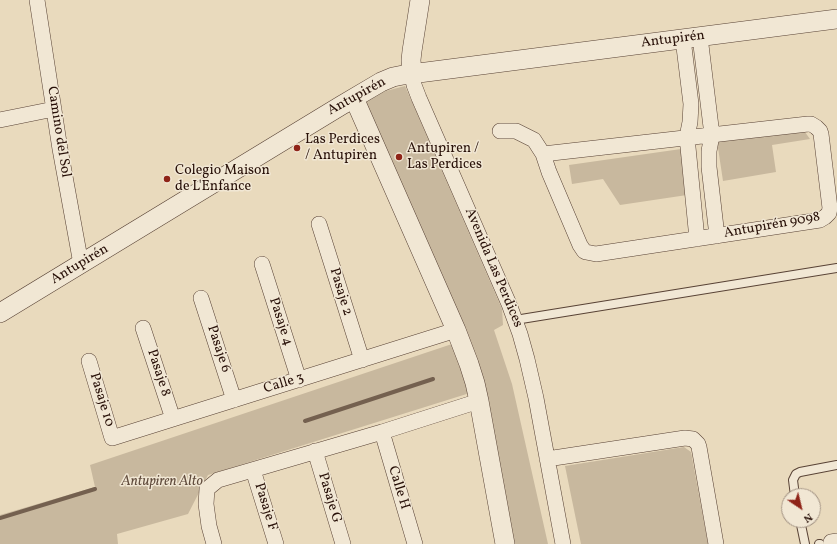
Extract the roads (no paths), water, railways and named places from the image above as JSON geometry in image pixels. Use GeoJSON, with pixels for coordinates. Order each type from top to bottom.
{"type":"FeatureCollection","features":[{"type":"Feature","properties":{"kind":"street","name":"Camino del Sol"},"geometry":{"type":"LineString","coordinates":[[37,0],[81,264]]}},
{"type":"Feature","properties":{"kind":"street","name":"Avenida Las Perdices"},"geometry":{"type":"LineString","coordinates":[[420,0],[411,60],[414,85],[510,304],[527,359],[536,398],[563,544]]}},
{"type":"Feature","properties":{"kind":"street","name":"Antupirén"},"geometry":{"type":"LineString","coordinates":[[0,312],[354,98],[381,82],[393,77],[837,19]]}},
{"type":"Feature","properties":{"kind":"street"},"geometry":{"type":"LineString","coordinates":[[691,38],[691,104],[687,138],[698,239]]}},
{"type":"Feature","properties":{"kind":"street","name":"Antupirén 9098"},"geometry":{"type":"LineString","coordinates":[[691,38],[712,135],[709,151],[709,168],[717,236],[820,220],[827,216],[830,208],[821,134],[814,125],[808,124],[712,135]]}},
{"type":"Feature","properties":{"kind":"street"},"geometry":{"type":"LineString","coordinates":[[354,98],[456,330],[469,364],[479,401],[505,544]]}},
{"type":"Feature","properties":{"kind":"street"},"geometry":{"type":"LineString","coordinates":[[0,120],[54,109]]}},
{"type":"Feature","properties":{"kind":"street"},"geometry":{"type":"LineString","coordinates":[[500,131],[516,131],[534,140],[543,154],[549,172],[580,245],[586,252],[596,254],[717,236]]}},
{"type":"Feature","properties":{"kind":"street"},"geometry":{"type":"LineString","coordinates":[[543,154],[712,135]]}},
{"type":"Feature","properties":{"kind":"street","name":"Pasaje 2"},"geometry":{"type":"LineString","coordinates":[[319,224],[362,360]]}},
{"type":"Feature","properties":{"kind":"street","name":"Pasaje 4"},"geometry":{"type":"LineString","coordinates":[[262,264],[299,380]]}},
{"type":"Feature","properties":{"kind":"street","name":"Pasaje 6"},"geometry":{"type":"LineString","coordinates":[[201,298],[234,400]]}},
{"type":"Feature","properties":{"kind":"street","name":"Pasaje 8"},"geometry":{"type":"LineString","coordinates":[[143,328],[173,419]]}},
{"type":"Feature","properties":{"kind":"street","name":"Calle 3"},"geometry":{"type":"LineString","coordinates":[[112,438],[456,330]]}},
{"type":"Feature","properties":{"kind":"street","name":"Pasaje 10"},"geometry":{"type":"LineString","coordinates":[[89,361],[112,438]]}},
{"type":"Feature","properties":{"kind":"street"},"geometry":{"type":"LineString","coordinates":[[214,544],[209,526],[206,504],[207,489],[218,480],[382,432],[479,401]]}},
{"type":"Feature","properties":{"kind":"street","name":"Calle H"},"geometry":{"type":"LineString","coordinates":[[382,432],[415,544]]}},
{"type":"Feature","properties":{"kind":"street"},"geometry":{"type":"LineString","coordinates":[[547,459],[685,438],[693,439],[699,447],[716,544]]}},
{"type":"Feature","properties":{"kind":"street","name":"Pasaje G"},"geometry":{"type":"LineString","coordinates":[[315,451],[343,544]]}},
{"type":"Feature","properties":{"kind":"street","name":"Pasaje F"},"geometry":{"type":"LineString","coordinates":[[254,470],[276,544]]}},
{"type":"Feature","properties":{"kind":"lane"},"geometry":{"type":"LineString","coordinates":[[515,320],[837,268]]}},
{"type":"Feature","properties":{"kind":"lane"},"geometry":{"type":"LineString","coordinates":[[794,488],[793,480],[796,474],[837,465]]}},
{"type":"Feature","properties":{"kind":"lane"},"geometry":{"type":"LineString","coordinates":[[802,528],[805,544]]}},
{"type":"Feature","properties":{"kind":"waterway"},"geometry":{"type":"LineString","coordinates":[[305,421],[433,379]]}},
{"type":"Feature","properties":{"kind":"waterway"},"geometry":{"type":"LineString","coordinates":[[0,518],[95,489]]}},
{"type":"Feature","properties":{"kind":"place","name":"Las Perdices / Antupiren"},"geometry":{"type":"Point","coordinates":[297,148]}},
{"type":"Feature","properties":{"kind":"place","name":"Antupiren / Las Perdices"},"geometry":{"type":"Point","coordinates":[399,157]}},
{"type":"Feature","properties":{"kind":"place","name":"Colegio Maison de L'Enfance"},"geometry":{"type":"Point","coordinates":[167,179]}},
{"type":"Feature","properties":{"kind":"park label","name":"Antupiren Alto"},"geometry":{"type":"Point","coordinates":[162,482]}}]}
